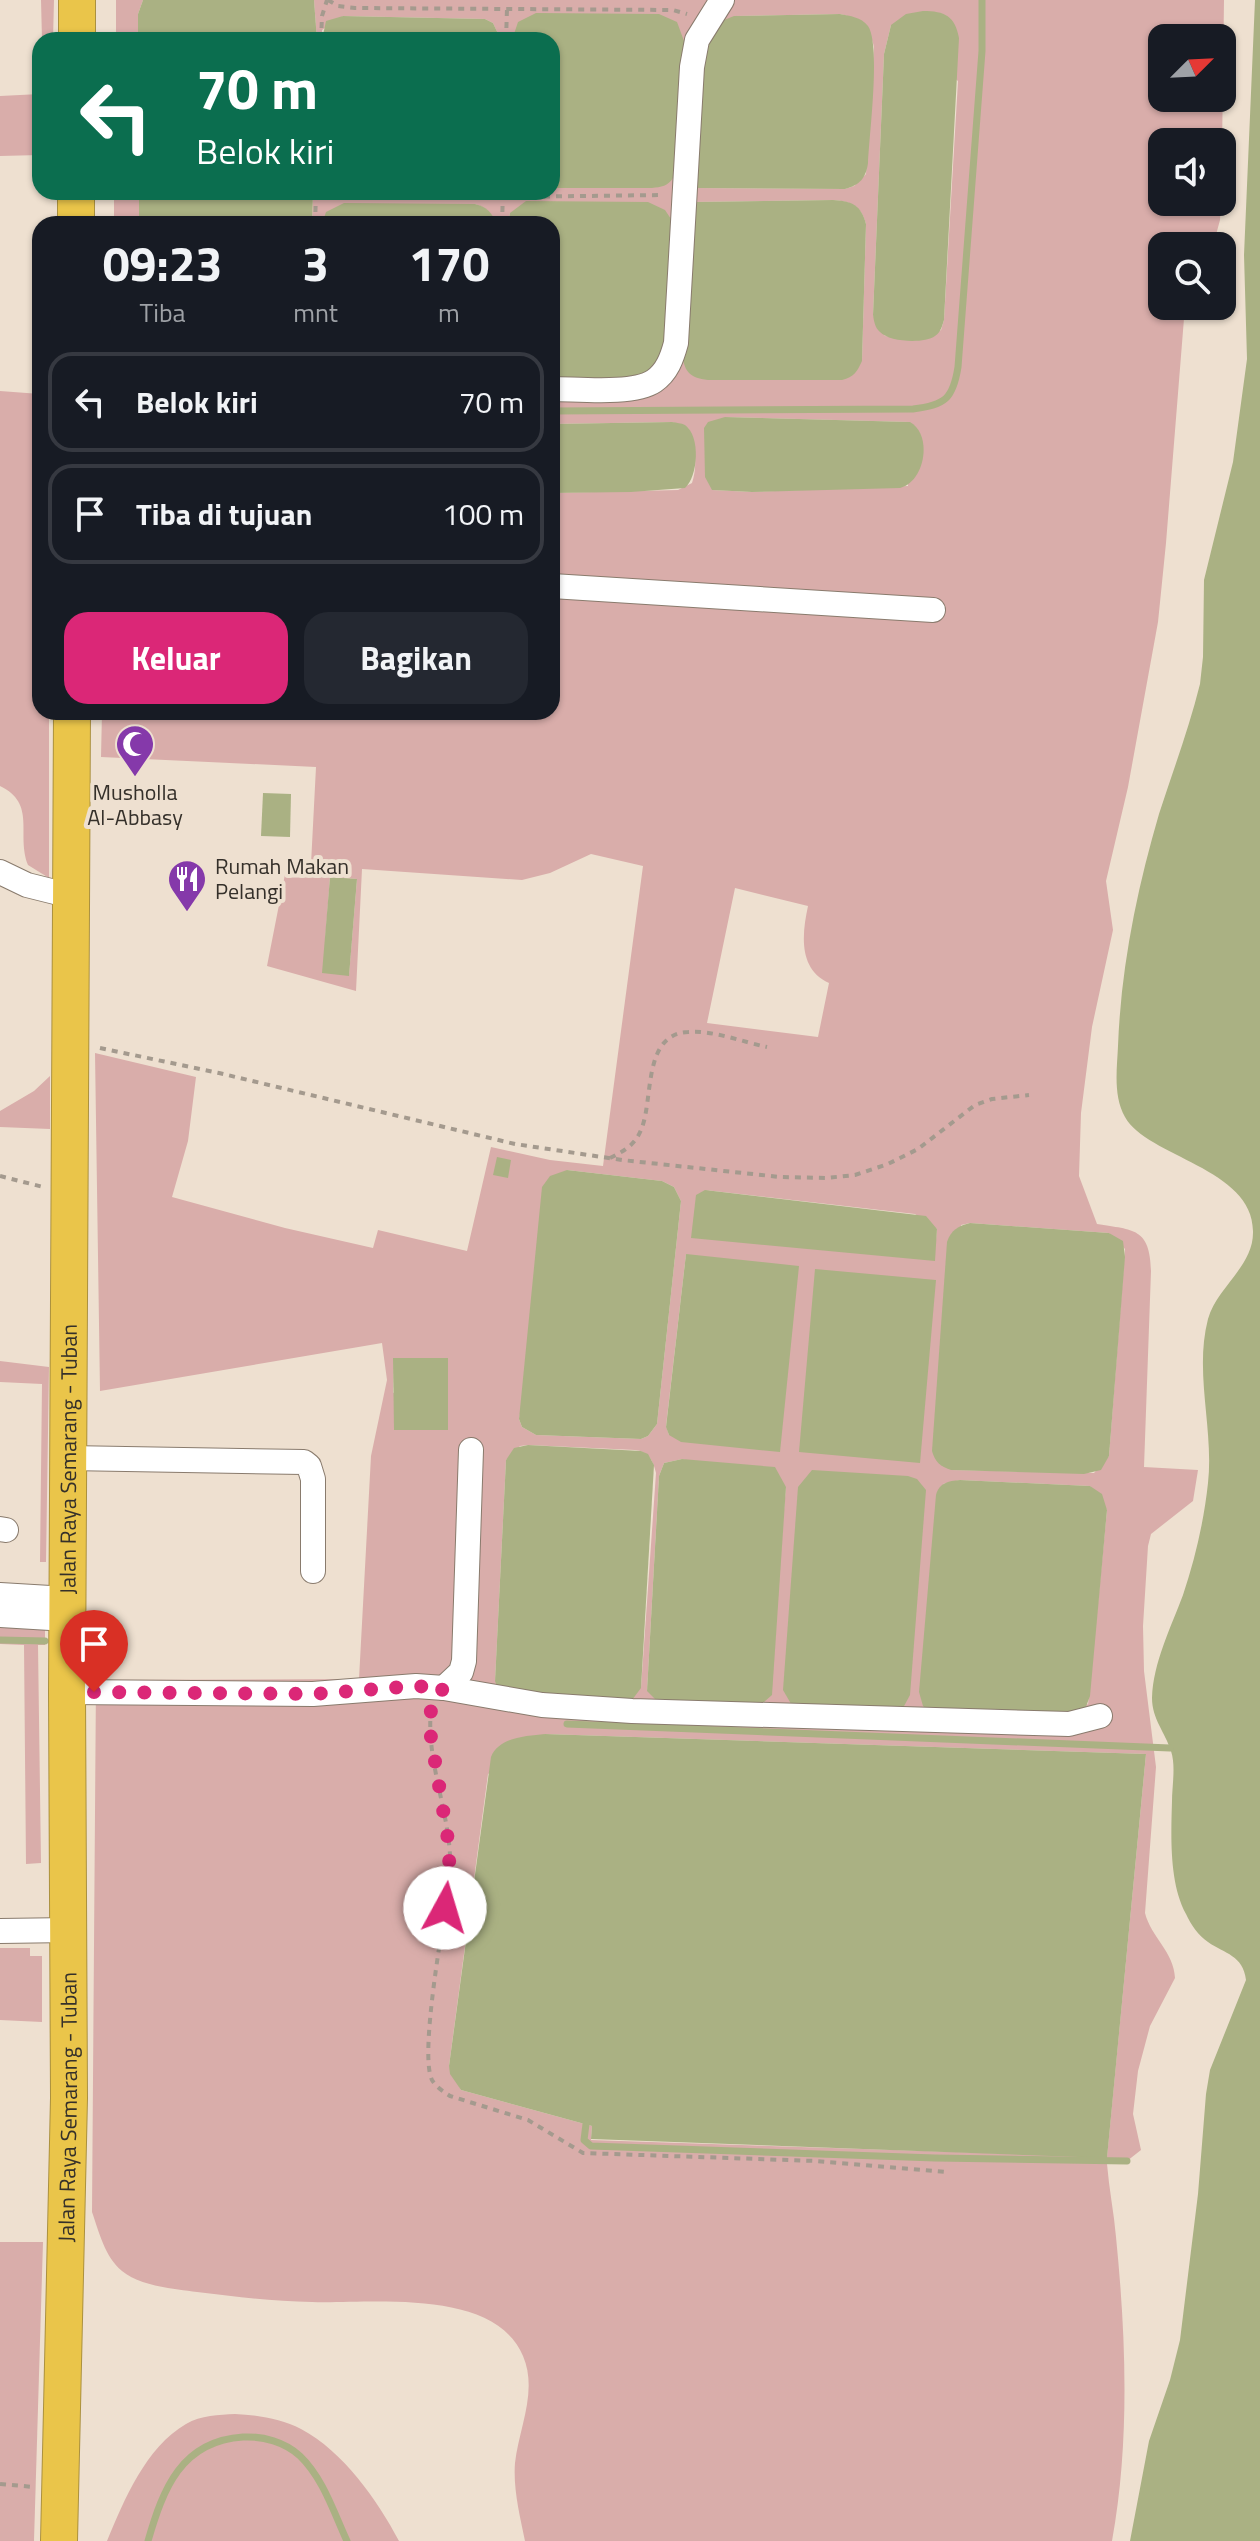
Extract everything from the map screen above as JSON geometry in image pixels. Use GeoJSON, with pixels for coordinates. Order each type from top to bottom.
{"type":"FeatureCollection","features":[{"type":"Feature","properties":{"kind":"highway"},"geometry":{"type":"LineString","coordinates":[[77,0],[77,32]]}},
{"type":"Feature","properties":{"kind":"highway","name":"Jalan Raya Semarang - Tuban"},"geometry":{"type":"LineString","coordinates":[[59,2541],[69,2098],[67,1609],[72,720]]}},
{"type":"Feature","properties":{"kind":"lane"},"geometry":{"type":"LineString","coordinates":[[560,389],[623,389],[644,385],[663,372],[671,360],[676,343],[692,67],[697,40],[714,12]]}},
{"type":"Feature","properties":{"kind":"lane"},"geometry":{"type":"LineString","coordinates":[[560,587],[933,610]]}},
{"type":"Feature","properties":{"kind":"lane"},"geometry":{"type":"LineString","coordinates":[[0,872],[27,885],[71,896]]}},
{"type":"Feature","properties":{"kind":"lane"},"geometry":{"type":"LineString","coordinates":[[444,1688],[461,1672],[464,1661],[471,1450]]}},
{"type":"Feature","properties":{"kind":"lane"},"geometry":{"type":"LineString","coordinates":[[68,1458],[304,1462],[309,1466],[313,1479],[313,1571]]}},
{"type":"Feature","properties":{"kind":"lane"},"geometry":{"type":"LineString","coordinates":[[0,1595],[67,1609]]}},
{"type":"Feature","properties":{"kind":"lane"},"geometry":{"type":"LineString","coordinates":[[0,1615],[67,1609]]}},
{"type":"Feature","properties":{"kind":"lane"},"geometry":{"type":"LineString","coordinates":[[67,1692],[313,1694],[416,1686],[542,1705],[632,1711],[1069,1724],[1100,1716]]}},
{"type":"Feature","properties":{"kind":"lane"},"geometry":{"type":"LineString","coordinates":[[0,1931],[70,1930]]}},
{"type":"Feature","properties":{"kind":"path"},"geometry":{"type":"LineString","coordinates":[[321,32],[322,16],[328,0],[338,6],[355,8],[714,12]]}},
{"type":"Feature","properties":{"kind":"path"},"geometry":{"type":"LineString","coordinates":[[506,32],[507,9]]}},
{"type":"Feature","properties":{"kind":"path"},"geometry":{"type":"LineString","coordinates":[[560,194],[685,195]]}},
{"type":"Feature","properties":{"kind":"path"},"geometry":{"type":"LineString","coordinates":[[608,1159],[634,1143],[642,1128],[653,1064],[665,1041],[687,1032],[767,1047]]}},
{"type":"Feature","properties":{"kind":"path"},"geometry":{"type":"LineString","coordinates":[[70,1041],[219,1073],[515,1144],[608,1159],[780,1177],[855,1175],[888,1164],[918,1149],[975,1105],[992,1099],[1029,1095]]}},
{"type":"Feature","properties":{"kind":"path"},"geometry":{"type":"LineString","coordinates":[[0,1176],[31,1186],[70,1191]]}},
{"type":"Feature","properties":{"kind":"path"},"geometry":{"type":"LineString","coordinates":[[444,1688],[431,1706],[429,1725],[450,1852],[429,2050],[432,2079],[439,2089],[450,2096],[528,2120],[583,2153],[816,2161],[947,2172]]}},
{"type":"Feature","properties":{"kind":"shaded area"},"geometry":{"type":"Polygon","coordinates":[[[41,0],[54,0],[53,32],[42,32],[41,0]]]}},
{"type":"Feature","properties":{"kind":"shaded area"},"geometry":{"type":"Polygon","coordinates":[[[116,0],[143,0],[138,14],[138,32],[116,32],[116,0]]]}},
{"type":"Feature","properties":{"kind":"shaded area"},"geometry":{"type":"Polygon","coordinates":[[[143,0],[314,0],[316,32],[138,32],[138,14],[143,0]]]}},
{"type":"Feature","properties":{"kind":"shaded area"},"geometry":{"type":"Polygon","coordinates":[[[314,0],[1224,0],[1224,24],[1148,24],[1148,112],[1222,112],[1222,128],[1148,128],[1148,216],[1220,216],[1220,220],[1217,232],[1148,232],[1148,320],[1184,320],[1158,622],[1128,787],[1106,881],[1113,930],[1092,1027],[1081,1113],[1079,1176],[1097,1224],[1138,1234],[1147,1246],[1150,1257],[1144,1467],[1198,1470],[1193,1501],[1151,1534],[1148,1546],[1143,1626],[1144,1671],[1156,1767],[1145,1913],[1171,1960],[1175,1978],[1150,2026],[1138,2071],[1133,2114],[1141,2150],[1127,2161],[1107,2164],[1124,2351],[1122,2466],[1112,2541],[525,2541],[517,2502],[515,2463],[529,2383],[523,2356],[508,2334],[486,2319],[459,2309],[429,2304],[269,2300],[178,2290],[148,2283],[129,2276],[111,2259],[92,2212],[96,1680],[359,1679],[371,1456],[387,1380],[382,1343],[100,1391],[95,1053],[196,1077],[188,1141],[172,1197],[373,1248],[378,1230],[467,1251],[491,1147],[550,1160],[603,1166],[643,866],[591,854],[550,873],[522,880],[362,869],[356,991],[267,966],[287,864],[311,864],[316,767],[101,757],[102,720],[560,720],[560,493],[678,490],[692,483],[695,469],[694,448],[688,428],[672,422],[560,424],[560,372],[674,230],[560,216],[510,213],[509,216],[492,216],[475,204],[361,216],[312,216],[313,200],[560,200],[560,188],[652,188],[684,41],[560,35],[560,32],[497,32],[493,23],[485,19],[343,16],[322,32],[316,32],[314,0]],[[840,14],[735,16],[695,188],[845,189],[854,186],[866,174],[874,47],[870,35],[857,21],[840,14]],[[891,25],[884,54],[873,315],[885,336],[923,340],[941,330],[944,320],[958,81],[891,25]],[[833,200],[694,202],[862,361],[866,224],[859,209],[833,200]],[[725,417],[712,490],[752,492],[908,486],[910,422],[725,417]],[[330,877],[325,942],[349,975],[357,879],[330,877]],[[735,888],[707,1023],[818,1037],[829,983],[819,977],[807,960],[804,928],[808,906],[735,888]],[[567,1170],[519,1419],[522,1427],[536,1435],[641,1439],[648,1436],[657,1424],[681,1201],[674,1187],[662,1181],[567,1170]],[[705,1190],[936,1240],[937,1229],[915,1214],[705,1190]],[[970,1223],[961,1225],[951,1470],[1094,1473],[1109,1456],[1125,1249],[1109,1233],[970,1223]],[[686,1254],[666,1426],[669,1435],[687,1254],[686,1254]],[[394,1358],[393,1393],[447,1358],[394,1358]],[[520,1446],[506,1460],[495,1681],[641,1688],[656,1473],[651,1460],[647,1454],[635,1450],[520,1446]],[[682,1459],[664,1463],[659,1476],[647,1691],[780,1554],[786,1487],[682,1459]],[[960,1480],[943,1484],[1088,1705],[1107,1510],[1090,1486],[960,1480]],[[545,1734],[488,1774],[449,2066],[461,2090],[592,2126],[591,2140],[1107,2157],[1146,1754],[545,1734]]]}},
{"type":"Feature","properties":{"kind":"shaded area"},"geometry":{"type":"Polygon","coordinates":[[[1255,0],[1260,0],[1260,2541],[1130,2541],[1149,2441],[1180,2340],[1210,2070],[1246,1980],[1237,1960],[1198,1933],[1180,1902],[1172,1859],[1174,1769],[1152,1698],[1159,1658],[1191,1568],[1206,1497],[1209,1442],[1203,1360],[1208,1319],[1248,1255],[1253,1231],[1248,1210],[1236,1192],[1197,1165],[1137,1131],[1121,1109],[1117,1073],[1126,958],[1137,900],[1159,814],[1200,684],[1204,580],[1233,462],[1247,359],[1244,255],[1255,0]]]}},
{"type":"Feature","properties":{"kind":"shaded area"},"geometry":{"type":"Polygon","coordinates":[[[923,11],[948,16],[955,24],[959,38],[944,320],[940,331],[930,339],[907,341],[880,332],[873,315],[884,54],[891,25],[906,14],[923,11]]]}},
{"type":"Feature","properties":{"kind":"shaded area"},"geometry":{"type":"Polygon","coordinates":[[[536,13],[659,14],[677,22],[684,41],[682,112],[676,168],[669,183],[652,188],[560,188],[560,32],[515,32],[518,22],[536,13]]]}},
{"type":"Feature","properties":{"kind":"shaded area"},"geometry":{"type":"Polygon","coordinates":[[[840,14],[862,21],[872,36],[872,113],[868,163],[861,180],[845,189],[695,188],[702,54],[724,20],[734,16],[840,14]]]}},
{"type":"Feature","properties":{"kind":"shaded area"},"geometry":{"type":"Polygon","coordinates":[[[343,16],[485,19],[493,23],[497,32],[324,32],[326,21],[343,16]]]}},
{"type":"Feature","properties":{"kind":"shaded area"},"geometry":{"type":"Polygon","coordinates":[[[32,94],[32,155],[0,156],[0,96],[32,94]]]}},
{"type":"Feature","properties":{"kind":"shaded area"},"geometry":{"type":"Polygon","coordinates":[[[114,200],[139,200],[139,216],[114,216],[114,200]]]}},
{"type":"Feature","properties":{"kind":"shaded area"},"geometry":{"type":"Polygon","coordinates":[[[139,200],[313,200],[312,216],[139,216],[139,200]]]}},
{"type":"Feature","properties":{"kind":"shaded area"},"geometry":{"type":"Polygon","coordinates":[[[833,200],[855,205],[866,224],[862,361],[857,371],[842,380],[708,380],[692,375],[684,365],[682,353],[694,202],[833,200]]]}},
{"type":"Feature","properties":{"kind":"shaded area"},"geometry":{"type":"Polygon","coordinates":[[[526,201],[648,202],[665,210],[671,219],[667,348],[641,379],[560,382],[560,216],[509,216],[526,201]]]}},
{"type":"Feature","properties":{"kind":"shaded area"},"geometry":{"type":"Polygon","coordinates":[[[344,203],[475,204],[493,216],[325,216],[326,212],[344,203]]]}},
{"type":"Feature","properties":{"kind":"shaded area"},"geometry":{"type":"Polygon","coordinates":[[[0,391],[32,393],[32,720],[49,720],[49,878],[28,865],[22,811],[11,793],[0,786],[0,391]]]}},
{"type":"Feature","properties":{"kind":"shaded area"},"geometry":{"type":"Polygon","coordinates":[[[725,417],[910,422],[922,437],[923,458],[915,477],[900,488],[752,492],[712,490],[705,477],[704,428],[708,422],[725,417]]]}},
{"type":"Feature","properties":{"kind":"shaded area"},"geometry":{"type":"Polygon","coordinates":[[[672,422],[685,425],[694,438],[696,456],[693,475],[685,488],[560,493],[560,424],[672,422]]]}},
{"type":"Feature","properties":{"kind":"shaded area"},"geometry":{"type":"Polygon","coordinates":[[[263,793],[291,794],[290,837],[261,836],[263,793]]]}},
{"type":"Feature","properties":{"kind":"shaded area"},"geometry":{"type":"Polygon","coordinates":[[[330,877],[357,879],[349,976],[322,973],[330,877]]]}},
{"type":"Feature","properties":{"kind":"shaded area"},"geometry":{"type":"Polygon","coordinates":[[[50,1076],[50,1129],[0,1127],[0,1111],[34,1091],[50,1076]]]}},
{"type":"Feature","properties":{"kind":"shaded area"},"geometry":{"type":"Polygon","coordinates":[[[497,1157],[511,1160],[508,1178],[493,1175],[497,1157]]]}},
{"type":"Feature","properties":{"kind":"shaded area"},"geometry":{"type":"Polygon","coordinates":[[[567,1170],[662,1181],[674,1187],[681,1201],[657,1424],[648,1436],[641,1439],[536,1435],[522,1427],[519,1419],[542,1187],[550,1176],[567,1170]]]}},
{"type":"Feature","properties":{"kind":"shaded area"},"geometry":{"type":"Polygon","coordinates":[[[705,1190],[926,1216],[937,1229],[935,1261],[691,1238],[696,1195],[705,1190]]]}},
{"type":"Feature","properties":{"kind":"shaded area"},"geometry":{"type":"Polygon","coordinates":[[[970,1223],[1109,1233],[1123,1241],[1125,1257],[1109,1456],[1101,1470],[1084,1474],[951,1470],[935,1458],[932,1451],[947,1242],[956,1229],[970,1223]]]}},
{"type":"Feature","properties":{"kind":"shaded area"},"geometry":{"type":"Polygon","coordinates":[[[686,1254],[799,1266],[780,1452],[681,1442],[669,1435],[666,1427],[686,1254]]]}},
{"type":"Feature","properties":{"kind":"shaded area"},"geometry":{"type":"Polygon","coordinates":[[[815,1269],[936,1280],[920,1463],[799,1452],[815,1269]]]}},
{"type":"Feature","properties":{"kind":"shaded area"},"geometry":{"type":"Polygon","coordinates":[[[393,1358],[448,1358],[448,1430],[394,1430],[393,1358]]]}},
{"type":"Feature","properties":{"kind":"shaded area"},"geometry":{"type":"Polygon","coordinates":[[[0,1361],[49,1367],[46,1562],[40,1562],[42,1384],[0,1382],[0,1361]]]}},
{"type":"Feature","properties":{"kind":"shaded area"},"geometry":{"type":"Polygon","coordinates":[[[528,1445],[641,1451],[648,1454],[654,1465],[641,1688],[632,1700],[498,1689],[495,1681],[506,1460],[514,1448],[528,1445]]]}},
{"type":"Feature","properties":{"kind":"shaded area"},"geometry":{"type":"Polygon","coordinates":[[[682,1459],[775,1467],[786,1487],[772,1695],[756,1709],[657,1701],[647,1691],[659,1476],[664,1463],[682,1459]]]}},
{"type":"Feature","properties":{"kind":"shaded area"},"geometry":{"type":"Polygon","coordinates":[[[812,1470],[908,1476],[917,1479],[926,1490],[910,1695],[903,1708],[794,1709],[783,1690],[798,1487],[812,1470]]]}},
{"type":"Feature","properties":{"kind":"shaded area"},"geometry":{"type":"Polygon","coordinates":[[[960,1480],[1090,1486],[1102,1494],[1107,1510],[1090,1696],[1084,1712],[1078,1716],[929,1711],[923,1706],[919,1692],[936,1495],[945,1483],[960,1480]]]}},
{"type":"Feature","properties":{"kind":"shaded area"},"geometry":{"type":"Polygon","coordinates":[[[0,1627],[45,1628],[45,1645],[38,1645],[41,1863],[26,1864],[24,1645],[0,1644],[0,1627]]]}},
{"type":"Feature","properties":{"kind":"shaded area"},"geometry":{"type":"Polygon","coordinates":[[[545,1734],[1146,1754],[1107,2158],[591,2139],[592,2126],[461,2090],[450,2074],[449,2066],[491,1757],[507,1741],[545,1734]]]}},
{"type":"Feature","properties":{"kind":"shaded area"},"geometry":{"type":"Polygon","coordinates":[[[0,1948],[30,1948],[30,1956],[42,1956],[42,2022],[0,2020],[0,1948]]]}},
{"type":"Feature","properties":{"kind":"shaded area"},"geometry":{"type":"Polygon","coordinates":[[[0,2242],[43,2242],[34,2541],[0,2541],[0,2242]]]}},
{"type":"Feature","properties":{"kind":"shaded area"},"geometry":{"type":"Polygon","coordinates":[[[235,2414],[277,2420],[316,2438],[358,2478],[399,2541],[107,2541],[138,2476],[159,2446],[192,2421],[235,2414]]]}},
{"type":"Feature","properties":{"kind":"waterway"},"geometry":{"type":"LineString","coordinates":[[560,411],[913,409],[933,405],[946,398],[958,367],[982,51],[982,0]]}},
{"type":"Feature","properties":{"kind":"waterway"},"geometry":{"type":"LineString","coordinates":[[0,1640],[45,1641]]}},
{"type":"Feature","properties":{"kind":"waterway"},"geometry":{"type":"LineString","coordinates":[[567,1724],[1170,1748]]}},
{"type":"Feature","properties":{"kind":"waterway"},"geometry":{"type":"LineString","coordinates":[[586,2124],[584,2140],[591,2146],[1127,2161]]}},
{"type":"Feature","properties":{"kind":"waterway"},"geometry":{"type":"LineString","coordinates":[[148,2541],[160,2503],[178,2471],[204,2448],[222,2440],[243,2437],[266,2439],[300,2456],[322,2485],[347,2541]]}},
{"type":"Feature","properties":{"kind":"place","name":"Musholla Al-Abbasy"},"geometry":{"type":"Point","coordinates":[135,778]}},
{"type":"Feature","properties":{"kind":"place","name":"Rumah Makan Pelangi"},"geometry":{"type":"Point","coordinates":[187,913]}},
{"type":"Feature","properties":{"kind":"route"},"geometry":{"type":"LineString","coordinates":[[94,1692],[230,1695],[313,1694],[416,1686],[444,1688],[431,1706],[429,1725],[448,1828],[449,1881],[445,1908]]}}]}
